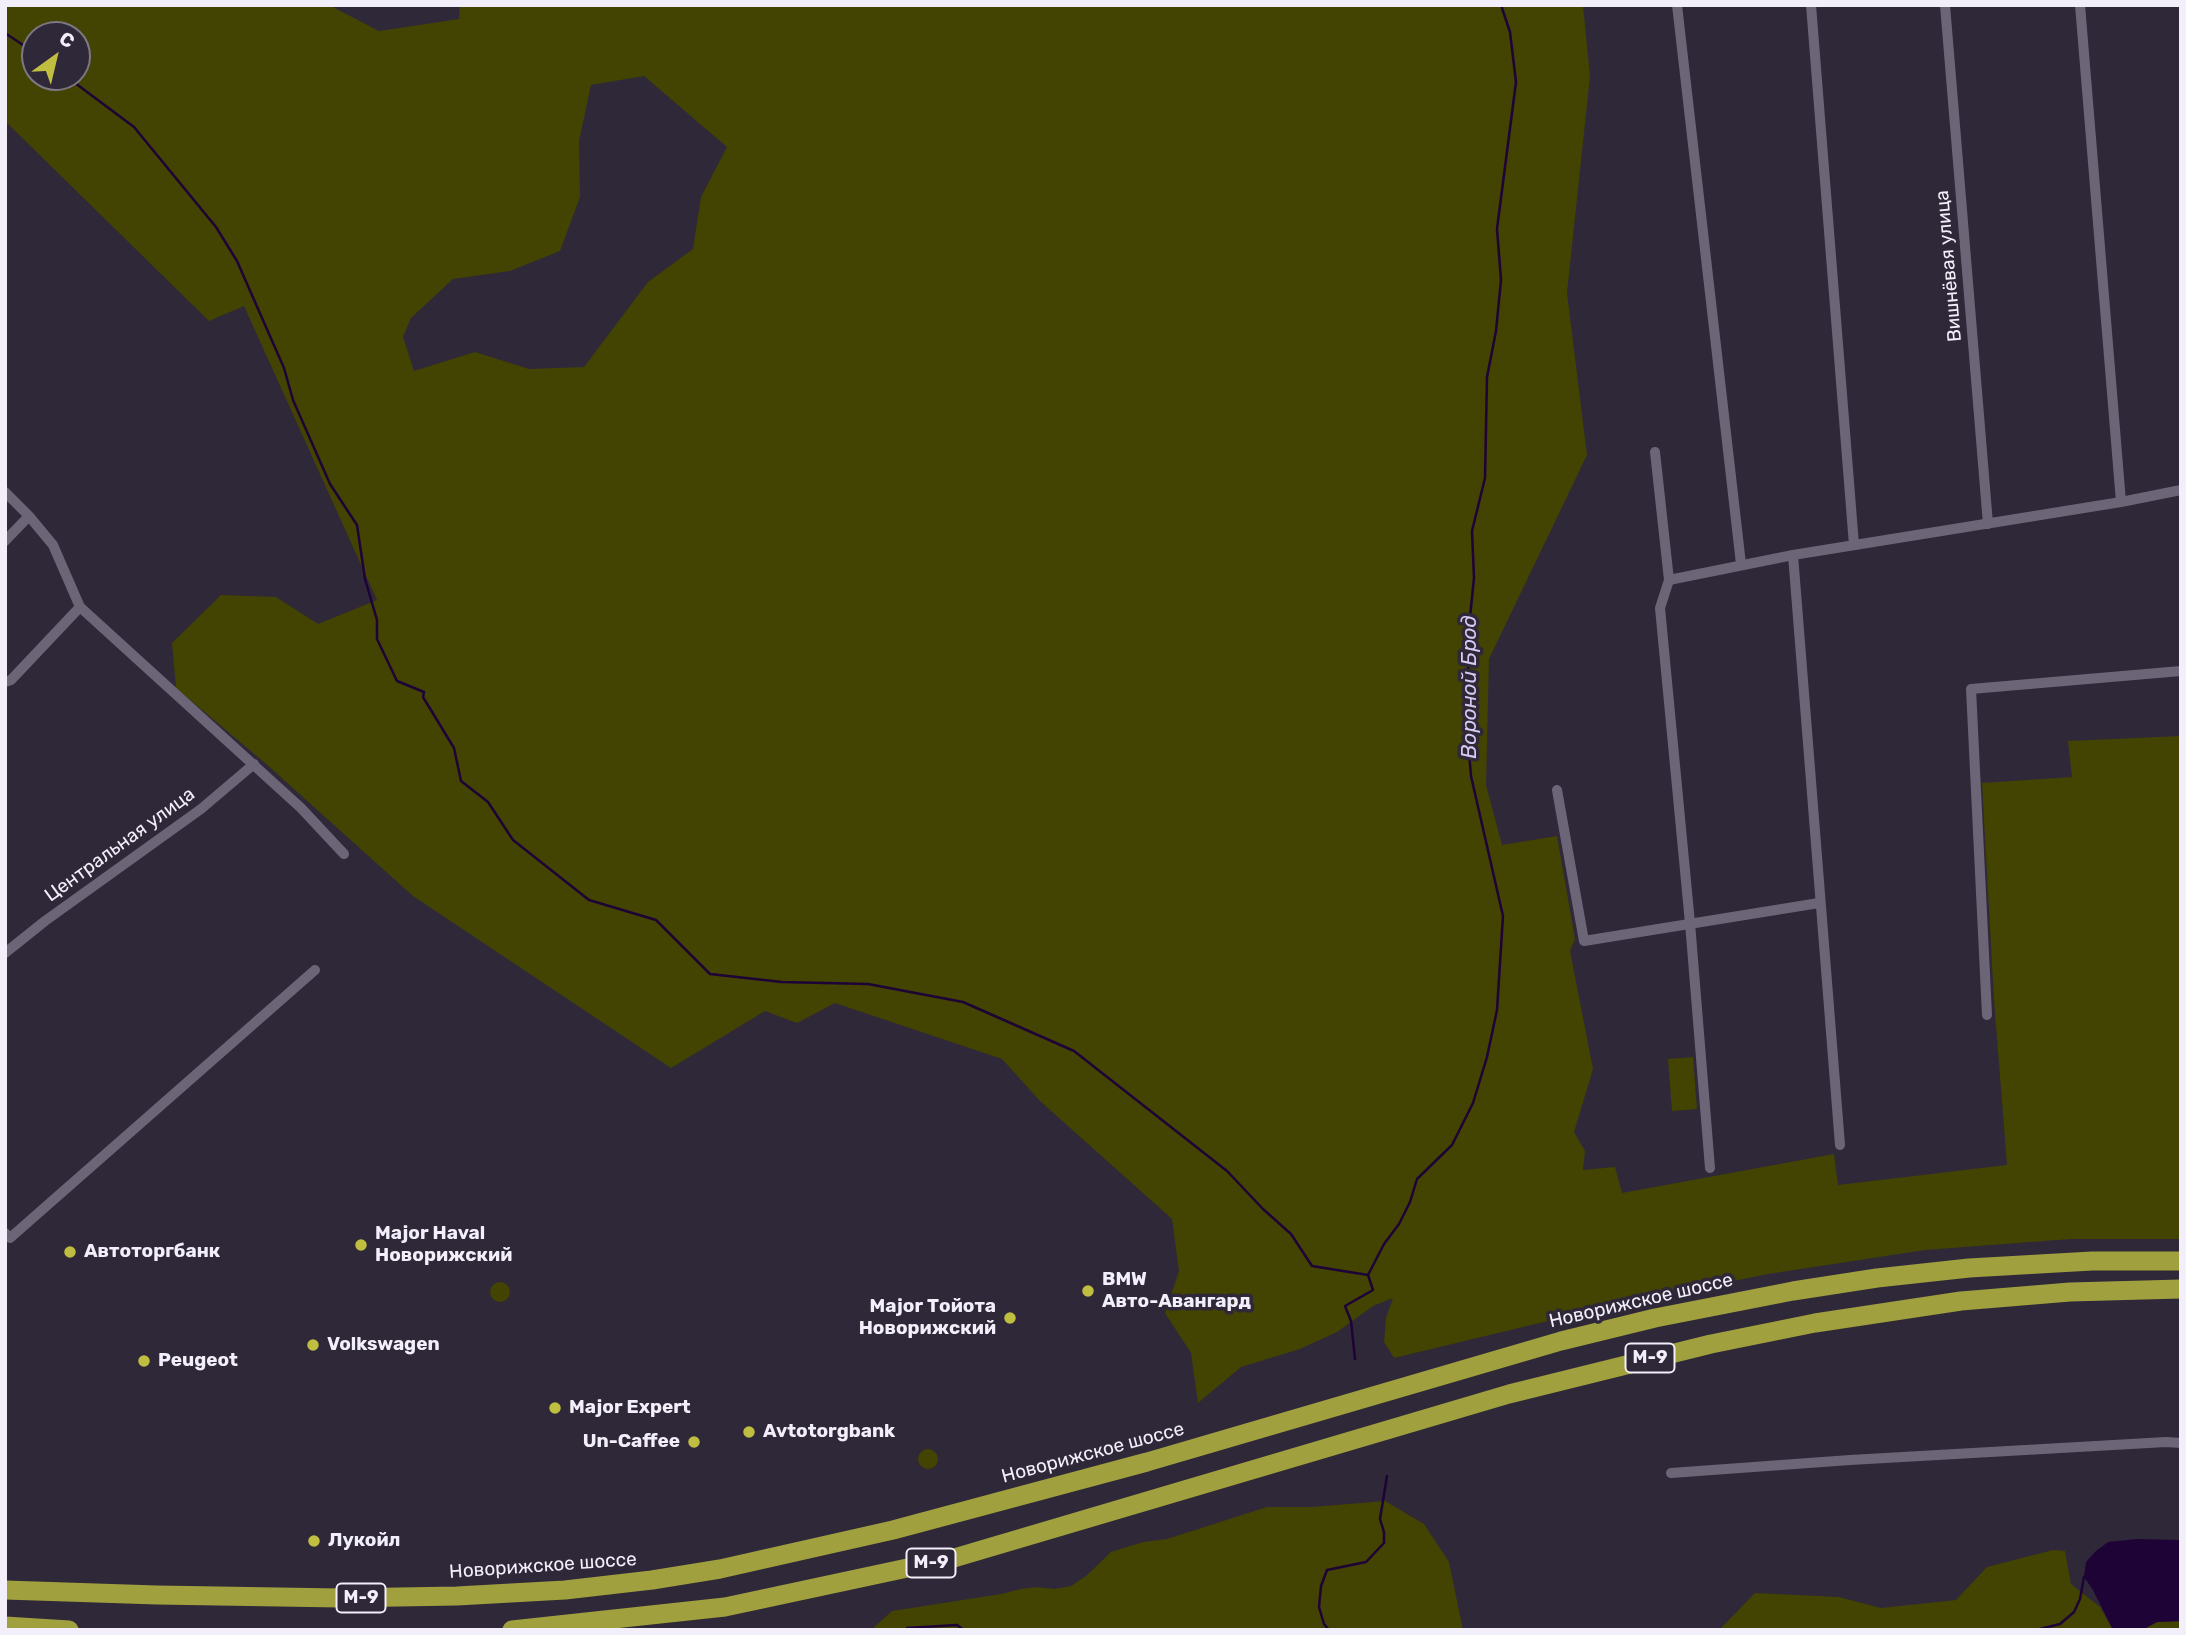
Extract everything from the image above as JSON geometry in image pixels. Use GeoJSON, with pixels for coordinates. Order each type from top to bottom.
{"type":"FeatureCollection","features":[{"type":"Feature","properties":{"kind":"highway","name":"Новорижское шоссе"},"geometry":{"type":"LineString","coordinates":[[5,1590],[157,1595],[379,1597],[552,1591],[652,1580],[720,1569],[906,1527],[1147,1462],[1561,1341],[1655,1318],[1793,1291],[1955,1269],[2092,1261],[2181,1261]]}},
{"type":"Feature","properties":{"kind":"highway","name":"М-9"},"geometry":{"type":"LineString","coordinates":[[512,1630],[725,1607],[954,1558],[1509,1394],[1750,1336],[1815,1323],[1961,1301],[2070,1292],[2181,1289]]}},
{"type":"Feature","properties":{"kind":"highway"},"geometry":{"type":"LineString","coordinates":[[5,1626],[69,1630]]}},
{"type":"Feature","properties":{"kind":"street"},"geometry":{"type":"LineString","coordinates":[[1677,5],[1741,564]]}},
{"type":"Feature","properties":{"kind":"street"},"geometry":{"type":"LineString","coordinates":[[1811,5],[1854,545]]}},
{"type":"Feature","properties":{"kind":"street","name":"Вишнёвая улица"},"geometry":{"type":"LineString","coordinates":[[1945,5],[1988,524]]}},
{"type":"Feature","properties":{"kind":"street"},"geometry":{"type":"LineString","coordinates":[[2080,5],[2121,502]]}},
{"type":"Feature","properties":{"kind":"street"},"geometry":{"type":"LineString","coordinates":[[1655,452],[1669,580],[1660,608],[1710,1168]]}},
{"type":"Feature","properties":{"kind":"street"},"geometry":{"type":"LineString","coordinates":[[1669,580],[1741,564],[2181,490]]}},
{"type":"Feature","properties":{"kind":"street"},"geometry":{"type":"LineString","coordinates":[[5,492],[53,545],[80,607],[254,764],[301,808],[344,854]]}},
{"type":"Feature","properties":{"kind":"street"},"geometry":{"type":"LineString","coordinates":[[5,541],[29,516]]}},
{"type":"Feature","properties":{"kind":"street"},"geometry":{"type":"LineString","coordinates":[[1793,555],[1840,1145]]}},
{"type":"Feature","properties":{"kind":"street"},"geometry":{"type":"LineString","coordinates":[[5,682],[11,680],[80,607]]}},
{"type":"Feature","properties":{"kind":"street"},"geometry":{"type":"LineString","coordinates":[[1987,1015],[1971,689],[2181,671]]}},
{"type":"Feature","properties":{"kind":"street","name":"Центральная улица"},"geometry":{"type":"LineString","coordinates":[[5,953],[45,921],[201,809],[254,764]]}},
{"type":"Feature","properties":{"kind":"street"},"geometry":{"type":"LineString","coordinates":[[1558,790],[1584,941],[1819,903]]}},
{"type":"Feature","properties":{"kind":"street"},"geometry":{"type":"LineString","coordinates":[[5,1233],[10,1238],[316,970]]}},
{"type":"Feature","properties":{"kind":"street"},"geometry":{"type":"LineString","coordinates":[[1671,1473],[1850,1460],[2181,1443]]}},
{"type":"Feature","properties":{"kind":"shaded area"},"geometry":{"type":"Polygon","coordinates":[[[5,5],[329,5],[379,31],[459,19],[460,5],[1583,5],[1590,76],[1567,293],[1587,455],[1489,659],[1486,785],[1502,845],[1557,836],[1575,939],[1570,951],[1593,1069],[1574,1132],[1585,1151],[1583,1170],[1615,1167],[1622,1193],[1834,1154],[1838,1185],[2007,1165],[1994,1000],[1982,783],[2072,777],[2068,741],[2181,736],[2181,1239],[2071,1239],[1925,1250],[1768,1274],[1602,1308],[1394,1358],[1384,1342],[1386,1318],[1393,1298],[1373,1306],[1337,1332],[1300,1349],[1241,1367],[1198,1403],[1191,1353],[1165,1313],[1179,1271],[1172,1219],[1040,1101],[1002,1059],[835,1003],[797,1023],[765,1011],[671,1068],[413,896],[265,763],[176,688],[172,643],[221,595],[276,597],[318,624],[377,600],[244,306],[209,321],[5,121],[5,5]],[[644,76],[591,85],[579,141],[580,197],[560,251],[510,271],[453,279],[411,318],[403,337],[414,371],[475,352],[529,369],[584,367],[648,282],[693,249],[701,197],[727,147],[644,76]]]}},
{"type":"Feature","properties":{"kind":"shaded area"},"geometry":{"type":"Polygon","coordinates":[[[1693,1057],[1697,1109],[1672,1111],[1668,1059],[1693,1057]]]}},
{"type":"Feature","properties":{"kind":"shaded area"},"geometry":{"type":"Polygon","coordinates":[[[500,1282],[507,1285],[510,1292],[507,1299],[500,1302],[493,1299],[490,1292],[493,1285],[500,1282]]]}},
{"type":"Feature","properties":{"kind":"shaded area"},"geometry":{"type":"Polygon","coordinates":[[[928,1449],[935,1452],[938,1459],[935,1466],[928,1469],[921,1466],[918,1459],[921,1452],[928,1449]]]}},
{"type":"Feature","properties":{"kind":"shaded area"},"geometry":{"type":"Polygon","coordinates":[[[1385,1501],[1424,1524],[1449,1562],[1463,1630],[871,1630],[892,1611],[1021,1589],[1071,1586],[1111,1552],[1143,1542],[1167,1539],[1267,1507],[1312,1507],[1385,1501]]]}},
{"type":"Feature","properties":{"kind":"shaded area"},"geometry":{"type":"Polygon","coordinates":[[[2137,1539],[2181,1540],[2181,1621],[2157,1622],[2142,1630],[2113,1630],[2084,1577],[2086,1562],[2108,1542],[2137,1539]]]}},
{"type":"Feature","properties":{"kind":"shaded area"},"geometry":{"type":"Polygon","coordinates":[[[2053,1550],[2065,1551],[2071,1584],[2100,1607],[2113,1630],[1719,1630],[1755,1593],[1839,1597],[1881,1608],[1956,1600],[1987,1567],[2053,1550]]]}},
{"type":"Feature","properties":{"kind":"shaded area"},"geometry":{"type":"Polygon","coordinates":[[[2181,1621],[2181,1630],[2142,1630],[2157,1622],[2181,1621]]]}},
{"type":"Feature","properties":{"kind":"waterway","name":"Вороной Брод"},"geometry":{"type":"LineString","coordinates":[[1355,1359],[1351,1321],[1345,1306],[1373,1290],[1368,1275],[1384,1244],[1399,1224],[1417,1179],[1452,1145],[1473,1103],[1497,1010],[1503,916],[1471,776],[1467,728],[1469,627],[1474,578],[1472,531],[1485,478],[1487,377],[1496,331],[1501,280],[1497,229],[1516,82],[1510,32],[1501,5]]}},
{"type":"Feature","properties":{"kind":"waterway"},"geometry":{"type":"LineString","coordinates":[[5,33],[21,44]]}},
{"type":"Feature","properties":{"kind":"waterway"},"geometry":{"type":"LineString","coordinates":[[86,91],[134,127],[216,227],[237,261],[284,368],[293,400],[330,484],[357,525],[365,579],[377,620],[377,639],[397,681],[424,692],[423,697],[454,748],[461,781],[488,802],[513,840],[589,900],[656,920],[710,974],[782,982],[868,984],[963,1002],[1074,1051],[1227,1171],[1291,1234],[1312,1266],[1368,1275]]}},
{"type":"Feature","properties":{"kind":"waterway","name":"Вороной Брод"},"geometry":{"type":"LineString","coordinates":[[1329,1630],[1324,1624],[1319,1607],[1321,1586],[1327,1570],[1366,1562],[1384,1543],[1380,1519],[1387,1476]]}},
{"type":"Feature","properties":{"kind":"waterway"},"geometry":{"type":"LineString","coordinates":[[2036,1630],[2060,1624],[2074,1612],[2080,1599],[2084,1577],[2087,1577]]}},
{"type":"Feature","properties":{"kind":"waterway"},"geometry":{"type":"LineString","coordinates":[[907,1628],[957,1625],[964,1630]]}},
{"type":"Feature","properties":{"kind":"place","name":"Major Haval Новорижский"},"geometry":{"type":"Point","coordinates":[361,1245]}},
{"type":"Feature","properties":{"kind":"place","name":"Автоторгбанк"},"geometry":{"type":"Point","coordinates":[70,1252]}},
{"type":"Feature","properties":{"kind":"place","name":"BMW Авто-Авангард"},"geometry":{"type":"Point","coordinates":[1088,1291]}},
{"type":"Feature","properties":{"kind":"place","name":"Major Тойота Новорижский"},"geometry":{"type":"Point","coordinates":[1010,1318]}},
{"type":"Feature","properties":{"kind":"place","name":"Volkswagen"},"geometry":{"type":"Point","coordinates":[313,1345]}},
{"type":"Feature","properties":{"kind":"place","name":"Peugeot"},"geometry":{"type":"Point","coordinates":[144,1361]}},
{"type":"Feature","properties":{"kind":"place","name":"Major Expert"},"geometry":{"type":"Point","coordinates":[555,1408]}},
{"type":"Feature","properties":{"kind":"place","name":"Avtotorgbank"},"geometry":{"type":"Point","coordinates":[749,1432]}},
{"type":"Feature","properties":{"kind":"place","name":"Un-Caffee"},"geometry":{"type":"Point","coordinates":[694,1442]}},
{"type":"Feature","properties":{"kind":"place","name":"Лукойл"},"geometry":{"type":"Point","coordinates":[314,1541]}}]}
